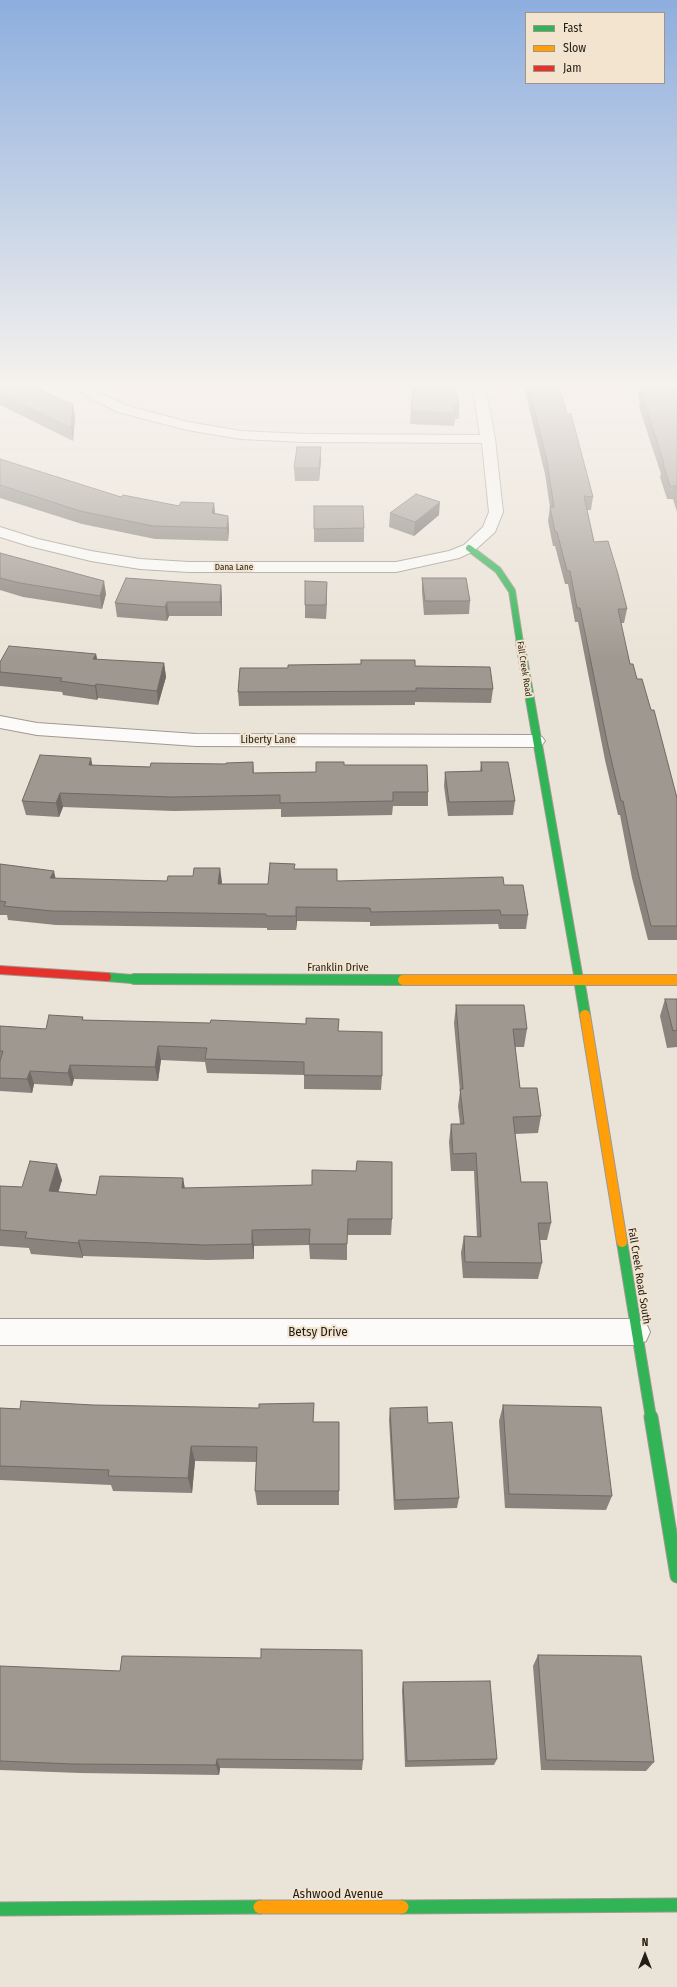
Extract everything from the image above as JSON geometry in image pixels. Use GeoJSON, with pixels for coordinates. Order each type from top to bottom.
{"type":"FeatureCollection","features":[{"type":"Feature","properties":{"kind":"street"},"geometry":{"type":"LineString","coordinates":[[469,548],[490,529],[496,512],[492,476]]}},
{"type":"Feature","properties":{"kind":"street","name":"Dana Lane"},"geometry":{"type":"LineString","coordinates":[[0,532],[34,543],[90,556],[140,564],[189,567],[396,567],[454,555],[469,548]]}},
{"type":"Feature","properties":{"kind":"street","name":"Fall Creek Road"},"geometry":{"type":"LineString","coordinates":[[469,548],[498,570],[512,591],[536,741],[579,980]]}},
{"type":"Feature","properties":{"kind":"street","name":"Liberty Lane"},"geometry":{"type":"LineString","coordinates":[[0,722],[37,729],[104,736],[196,740],[536,741]]}},
{"type":"Feature","properties":{"kind":"street","name":"Franklin Drive"},"geometry":{"type":"LineString","coordinates":[[0,970],[144,980],[677,980]]}},
{"type":"Feature","properties":{"kind":"street","name":"Fall Creek Road South"},"geometry":{"type":"LineString","coordinates":[[579,980],[677,1576]]}},
{"type":"Feature","properties":{"kind":"street","name":"Betsy Drive"},"geometry":{"type":"LineString","coordinates":[[0,1332],[636,1332]]}},
{"type":"Feature","properties":{"kind":"street","name":"Ashwood Avenue"},"geometry":{"type":"LineString","coordinates":[[0,1909],[677,1905]]}},
{"type":"Feature","properties":{"kind":"building"},"geometry":{"type":"Polygon","coordinates":[[[0,476],[53,476],[121,497],[123,495],[179,506],[181,502],[214,503],[212,513],[228,516],[227,528],[153,526],[80,511],[0,485],[0,476]]]}},
{"type":"Feature","properties":{"kind":"building"},"geometry":{"type":"Polygon","coordinates":[[[549,476],[587,476],[593,497],[584,496],[594,542],[608,541],[627,609],[618,609],[630,664],[633,664],[637,679],[642,679],[651,710],[654,710],[677,798],[677,926],[651,926],[623,801],[621,801],[608,746],[580,608],[577,608],[570,571],[567,571],[557,532],[555,532],[550,507],[554,507],[549,476]]]}},
{"type":"Feature","properties":{"kind":"building"},"geometry":{"type":"Polygon","coordinates":[[[667,476],[677,476],[677,490],[676,486],[670,486],[667,476]]]}},
{"type":"Feature","properties":{"kind":"building"},"geometry":{"type":"Polygon","coordinates":[[[416,494],[440,502],[415,522],[390,513],[416,494]]]}},
{"type":"Feature","properties":{"kind":"building"},"geometry":{"type":"Polygon","coordinates":[[[314,506],[363,506],[364,528],[314,529],[314,506]]]}},
{"type":"Feature","properties":{"kind":"building"},"geometry":{"type":"Polygon","coordinates":[[[0,553],[104,581],[100,596],[20,583],[0,578],[0,553]]]}},
{"type":"Feature","properties":{"kind":"building"},"geometry":{"type":"Polygon","coordinates":[[[126,578],[221,585],[220,602],[167,602],[165,607],[115,603],[126,578]]]}},
{"type":"Feature","properties":{"kind":"building"},"geometry":{"type":"Polygon","coordinates":[[[422,578],[466,578],[470,601],[425,601],[422,578]]]}},
{"type":"Feature","properties":{"kind":"building"},"geometry":{"type":"Polygon","coordinates":[[[305,581],[327,582],[326,605],[305,605],[305,581]]]}},
{"type":"Feature","properties":{"kind":"building"},"geometry":{"type":"Polygon","coordinates":[[[9,646],[96,654],[93,659],[164,663],[157,691],[96,684],[95,686],[60,681],[62,678],[0,672],[0,662],[9,646]]]}},
{"type":"Feature","properties":{"kind":"building"},"geometry":{"type":"Polygon","coordinates":[[[361,660],[415,660],[415,666],[490,667],[493,689],[416,688],[416,691],[238,692],[240,668],[288,668],[288,665],[361,664],[361,660]]]}},
{"type":"Feature","properties":{"kind":"building"},"geometry":{"type":"Polygon","coordinates":[[[40,755],[91,758],[89,765],[150,767],[151,763],[226,764],[253,762],[253,773],[316,772],[316,762],[344,762],[344,765],[427,765],[428,792],[393,792],[393,801],[280,803],[280,795],[172,797],[60,793],[56,803],[22,801],[40,755]]]}},
{"type":"Feature","properties":{"kind":"building"},"geometry":{"type":"Polygon","coordinates":[[[481,762],[508,762],[515,801],[449,802],[445,772],[482,771],[481,762]]]}},
{"type":"Feature","properties":{"kind":"building"},"geometry":{"type":"Polygon","coordinates":[[[270,863],[295,864],[294,869],[337,869],[337,881],[503,877],[504,885],[523,885],[528,915],[501,915],[500,910],[371,912],[370,908],[296,907],[296,916],[266,916],[266,914],[52,911],[4,906],[6,902],[0,901],[0,864],[54,871],[50,878],[167,881],[168,876],[193,876],[194,868],[220,868],[218,884],[268,884],[270,863]]]}},
{"type":"Feature","properties":{"kind":"building"},"geometry":{"type":"Polygon","coordinates":[[[665,999],[677,999],[677,1030],[673,1031],[665,999]]]}},
{"type":"Feature","properties":{"kind":"building"},"geometry":{"type":"Polygon","coordinates":[[[456,1005],[524,1005],[527,1029],[513,1029],[520,1088],[537,1088],[541,1116],[513,1117],[521,1182],[547,1182],[551,1223],[538,1223],[542,1263],[465,1262],[464,1236],[481,1237],[476,1153],[453,1154],[451,1124],[464,1124],[460,1089],[463,1089],[456,1005]]]}},
{"type":"Feature","properties":{"kind":"building"},"geometry":{"type":"Polygon","coordinates":[[[49,1015],[83,1017],[82,1020],[210,1023],[211,1020],[306,1024],[306,1018],[339,1019],[338,1031],[382,1032],[382,1076],[304,1075],[304,1062],[205,1059],[207,1048],[158,1046],[155,1067],[70,1065],[68,1073],[30,1071],[27,1079],[0,1078],[0,1061],[3,1051],[0,1051],[0,1026],[46,1029],[49,1015]]]}},
{"type":"Feature","properties":{"kind":"building"},"geometry":{"type":"Polygon","coordinates":[[[30,1161],[57,1164],[49,1191],[96,1195],[100,1176],[183,1178],[182,1188],[312,1185],[312,1170],[356,1171],[357,1161],[392,1162],[392,1219],[348,1219],[347,1244],[309,1244],[310,1229],[252,1230],[252,1244],[205,1245],[79,1240],[78,1243],[25,1238],[27,1232],[0,1230],[0,1186],[22,1187],[30,1161]]]}},
{"type":"Feature","properties":{"kind":"building"},"geometry":{"type":"Polygon","coordinates":[[[21,1401],[93,1405],[259,1408],[259,1404],[314,1403],[313,1422],[339,1422],[339,1491],[255,1491],[257,1447],[191,1446],[188,1478],[108,1476],[109,1470],[0,1466],[0,1408],[20,1409],[21,1401]]]}},
{"type":"Feature","properties":{"kind":"building"},"geometry":{"type":"Polygon","coordinates":[[[503,1405],[601,1407],[612,1496],[509,1494],[503,1405]]]}},
{"type":"Feature","properties":{"kind":"building"},"geometry":{"type":"Polygon","coordinates":[[[427,1407],[428,1423],[452,1422],[459,1498],[395,1500],[390,1408],[427,1407]]]}},
{"type":"Feature","properties":{"kind":"building"},"geometry":{"type":"Polygon","coordinates":[[[261,1649],[362,1650],[363,1760],[217,1759],[216,1765],[73,1764],[0,1761],[0,1666],[120,1671],[122,1656],[261,1658],[261,1649]]]}},
{"type":"Feature","properties":{"kind":"building"},"geometry":{"type":"Polygon","coordinates":[[[538,1655],[641,1656],[654,1762],[546,1760],[538,1655]]]}},
{"type":"Feature","properties":{"kind":"building"},"geometry":{"type":"Polygon","coordinates":[[[490,1681],[497,1759],[407,1761],[403,1682],[490,1681]]]}},
{"type":"Feature","properties":{"kind":"traffic: fast"},"geometry":{"type":"LineString","coordinates":[[469,548],[498,570],[512,591],[536,741],[585,1015]]}},
{"type":"Feature","properties":{"kind":"traffic: fast"},"geometry":{"type":"LineString","coordinates":[[107,977],[144,980],[403,980]]}},
{"type":"Feature","properties":{"kind":"traffic: fast"},"geometry":{"type":"LineString","coordinates":[[622,1242],[677,1576]]}},
{"type":"Feature","properties":{"kind":"traffic: fast"},"geometry":{"type":"LineString","coordinates":[[402,1907],[677,1905]]}},
{"type":"Feature","properties":{"kind":"traffic: fast"},"geometry":{"type":"LineString","coordinates":[[0,1909],[260,1907]]}},
{"type":"Feature","properties":{"kind":"traffic: slow"},"geometry":{"type":"LineString","coordinates":[[403,980],[677,980]]}},
{"type":"Feature","properties":{"kind":"traffic: slow"},"geometry":{"type":"LineString","coordinates":[[585,1015],[622,1242]]}},
{"type":"Feature","properties":{"kind":"traffic: slow"},"geometry":{"type":"LineString","coordinates":[[260,1907],[402,1907]]}},
{"type":"Feature","properties":{"kind":"traffic: jam"},"geometry":{"type":"LineString","coordinates":[[0,970],[107,977]]}}]}
